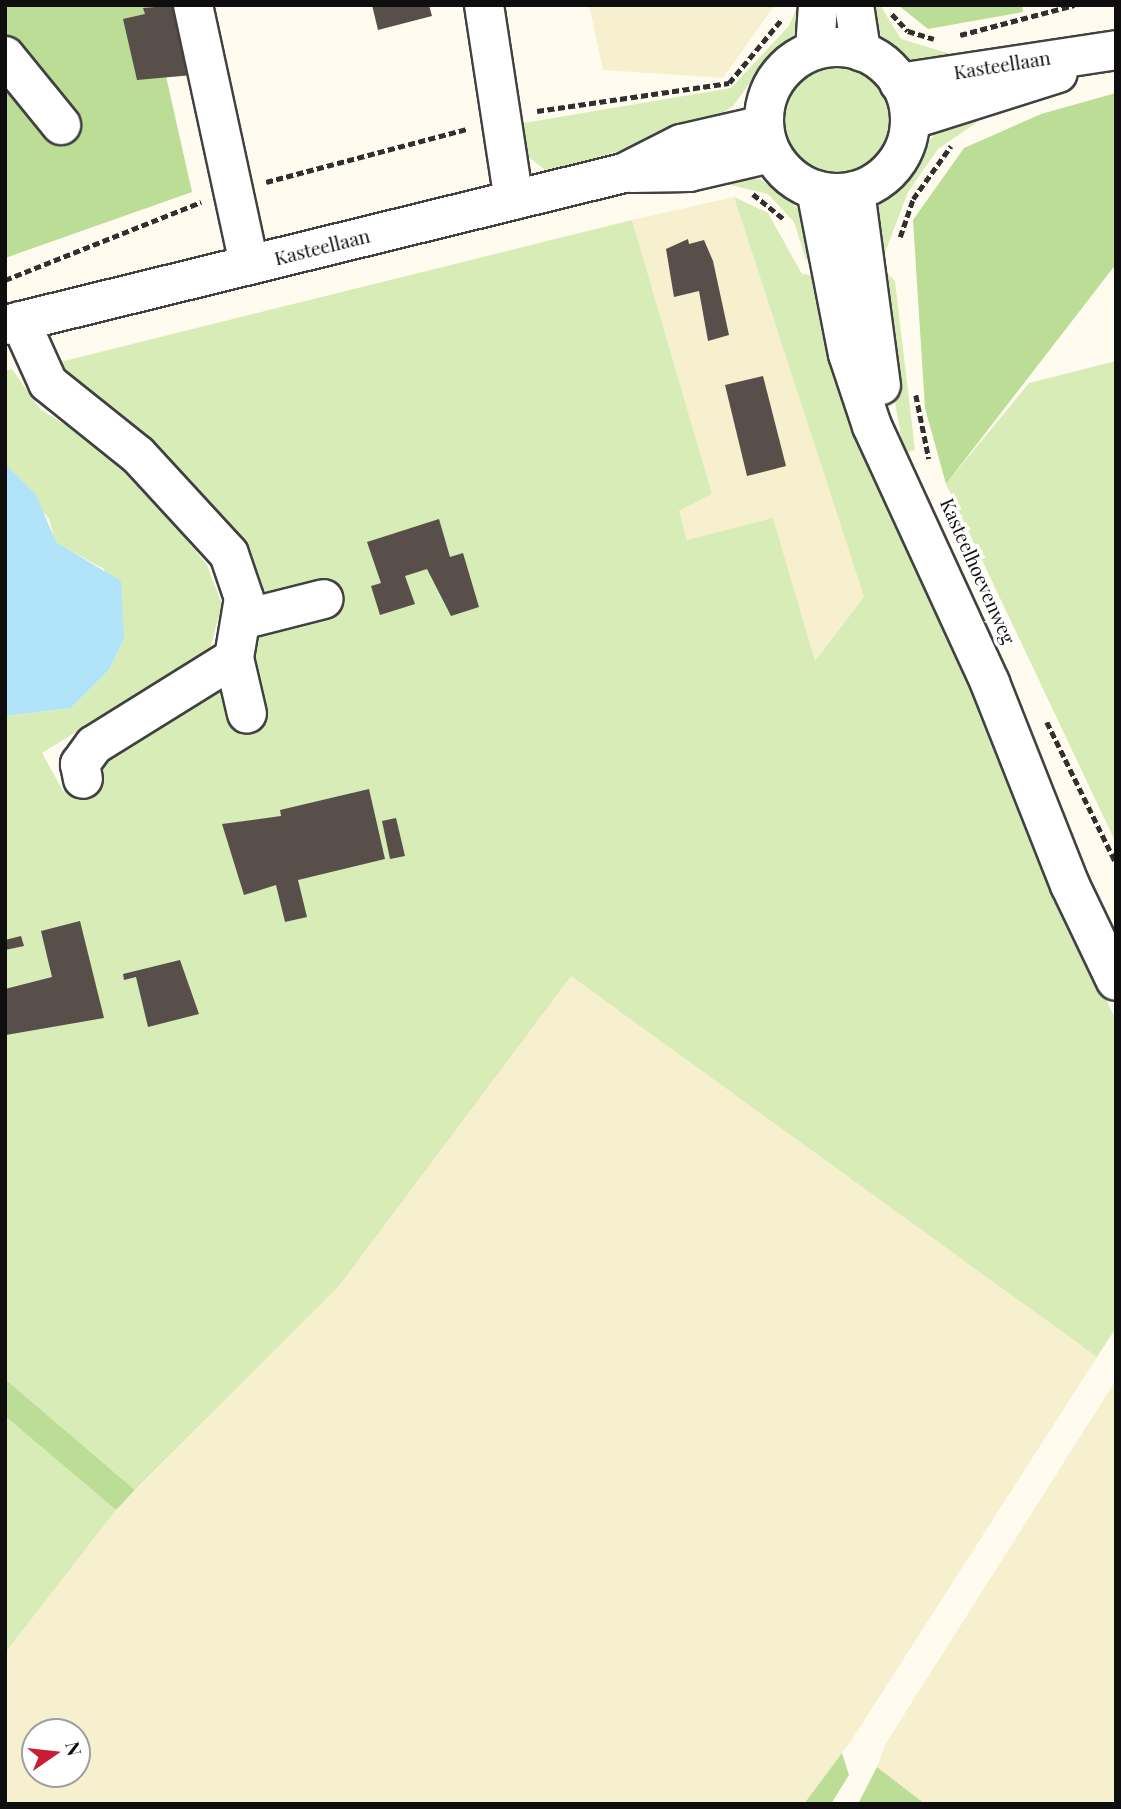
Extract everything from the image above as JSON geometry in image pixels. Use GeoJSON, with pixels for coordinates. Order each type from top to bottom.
{"type":"FeatureCollection","features":[{"type":"Feature","properties":{"kind":"street"},"geometry":{"type":"LineString","coordinates":[[193,5],[249,265]]}},
{"type":"Feature","properties":{"kind":"street"},"geometry":{"type":"LineString","coordinates":[[484,5],[499,121],[514,200]]}},
{"type":"Feature","properties":{"kind":"street"},"geometry":{"type":"LineString","coordinates":[[854,5],[861,51]]}},
{"type":"Feature","properties":{"kind":"street"},"geometry":{"type":"LineString","coordinates":[[803,6],[815,50]]}},
{"type":"Feature","properties":{"kind":"street"},"geometry":{"type":"LineString","coordinates":[[815,50],[861,51],[900,83],[910,120],[898,159],[855,191],[816,190],[790,176],[768,139],[776,79],[815,50]]}},
{"type":"Feature","properties":{"kind":"street","name":"Kasteellaan"},"geometry":{"type":"LineString","coordinates":[[900,83],[1110,51]]}},
{"type":"Feature","properties":{"kind":"street","name":"Kasteellaan"},"geometry":{"type":"LineString","coordinates":[[910,120],[982,100],[1110,51]]}},
{"type":"Feature","properties":{"kind":"street"},"geometry":{"type":"LineString","coordinates":[[5,56],[61,125]]}},
{"type":"Feature","properties":{"kind":"street","name":"Kasteellaan"},"geometry":{"type":"LineString","coordinates":[[247,715],[234,658],[245,619],[229,554],[138,455],[48,383],[13,323],[624,173],[689,172],[768,139]]}},
{"type":"Feature","properties":{"kind":"street","name":"Kasteelhoevenweg"},"geometry":{"type":"LineString","coordinates":[[816,190],[848,354],[906,500],[1116,981]]}},
{"type":"Feature","properties":{"kind":"street","name":"Kasteelhoevenweg"},"geometry":{"type":"LineString","coordinates":[[855,191],[862,268],[906,500]]}},
{"type":"Feature","properties":{"kind":"street"},"geometry":{"type":"LineString","coordinates":[[245,619],[324,600]]}},
{"type":"Feature","properties":{"kind":"street"},"geometry":{"type":"LineString","coordinates":[[83,779],[80,764],[94,745],[234,658]]}},
{"type":"Feature","properties":{"kind":"path","name":"Kasteellaan"},"geometry":{"type":"LineString","coordinates":[[888,5],[908,31],[928,39],[966,33],[1074,5]]}},
{"type":"Feature","properties":{"kind":"path"},"geometry":{"type":"LineString","coordinates":[[5,280],[233,190],[562,106],[729,83],[803,6]]}},
{"type":"Feature","properties":{"kind":"path"},"geometry":{"type":"LineString","coordinates":[[862,268],[900,261],[904,214],[962,138]]}},
{"type":"Feature","properties":{"kind":"path"},"geometry":{"type":"LineString","coordinates":[[744,192],[772,205],[788,224]]}},
{"type":"Feature","properties":{"kind":"path"},"geometry":{"type":"LineString","coordinates":[[914,386],[930,465]]}},
{"type":"Feature","properties":{"kind":"path"},"geometry":{"type":"LineString","coordinates":[[1045,718],[1116,863]]}},
{"type":"Feature","properties":{"kind":"shaded area"},"geometry":{"type":"Polygon","coordinates":[[[589,5],[775,5],[723,78],[603,70],[589,5]]]}},
{"type":"Feature","properties":{"kind":"shaded area"},"geometry":{"type":"Polygon","coordinates":[[[734,197],[864,597],[815,662],[773,518],[687,540],[679,511],[712,494],[632,220],[734,197]]]}},
{"type":"Feature","properties":{"kind":"shaded area"},"geometry":{"type":"Polygon","coordinates":[[[571,975],[1097,1357],[853,1738],[804,1804],[5,1804],[5,1653],[116,1510],[339,1286],[571,975]]]}},
{"type":"Feature","properties":{"kind":"shaded area"},"geometry":{"type":"Polygon","coordinates":[[[1116,1380],[1116,1804],[925,1804],[877,1767],[886,1743],[1116,1380]]]}},
{"type":"Feature","properties":{"kind":"green space"},"geometry":{"type":"Polygon","coordinates":[[[5,5],[150,5],[192,192],[5,258],[5,5]]]}},
{"type":"Feature","properties":{"kind":"green space"},"geometry":{"type":"Polygon","coordinates":[[[798,5],[806,5],[797,32],[766,61],[733,106],[707,123],[549,173],[522,152],[512,125],[731,88],[789,26],[798,5]]]}},
{"type":"Feature","properties":{"kind":"green space"},"geometry":{"type":"Polygon","coordinates":[[[870,5],[880,5],[901,39],[961,57],[907,62],[884,43],[870,5]]]}},
{"type":"Feature","properties":{"kind":"green space"},"geometry":{"type":"Polygon","coordinates":[[[898,5],[1022,5],[1023,12],[928,29],[898,5]]]}},
{"type":"Feature","properties":{"kind":"green space"},"geometry":{"type":"Polygon","coordinates":[[[835,58],[859,63],[879,77],[893,97],[898,121],[893,145],[879,165],[859,179],[835,184],[811,179],[791,165],[777,145],[772,121],[777,97],[791,77],[811,63],[835,58]]]}},
{"type":"Feature","properties":{"kind":"green space"},"geometry":{"type":"Polygon","coordinates":[[[1116,93],[1116,264],[946,484],[925,408],[913,220],[964,148],[1041,114],[1116,93]]]}},
{"type":"Feature","properties":{"kind":"green space"},"geometry":{"type":"Polygon","coordinates":[[[976,114],[977,122],[938,149],[908,192],[883,258],[875,210],[934,135],[976,114]]]}},
{"type":"Feature","properties":{"kind":"green space"},"geometry":{"type":"Polygon","coordinates":[[[725,178],[760,179],[799,209],[810,227],[815,263],[806,260],[794,222],[768,194],[726,184],[725,178]]]}},
{"type":"Feature","properties":{"kind":"green space"},"geometry":{"type":"Polygon","coordinates":[[[734,197],[768,213],[802,274],[818,276],[964,668],[1057,897],[1116,1020],[1116,1328],[1097,1357],[571,976],[339,1286],[135,1490],[5,1379],[5,716],[71,708],[109,670],[124,639],[104,569],[55,542],[49,519],[5,464],[5,371],[12,369],[40,409],[90,440],[148,493],[207,565],[222,604],[210,649],[42,753],[63,791],[247,662],[256,597],[52,364],[632,220],[712,494],[679,511],[687,540],[773,518],[815,661],[864,597],[734,197]]]}},
{"type":"Feature","properties":{"kind":"green space"},"geometry":{"type":"Polygon","coordinates":[[[884,270],[895,281],[915,450],[904,453],[891,380],[884,270]]]}},
{"type":"Feature","properties":{"kind":"green space"},"geometry":{"type":"Polygon","coordinates":[[[1116,361],[1116,843],[946,484],[1029,383],[1116,361]]]}},
{"type":"Feature","properties":{"kind":"green space"},"geometry":{"type":"Polygon","coordinates":[[[5,1379],[135,1490],[116,1510],[5,1416],[5,1379]]]}},
{"type":"Feature","properties":{"kind":"green space"},"geometry":{"type":"Polygon","coordinates":[[[5,1416],[116,1510],[5,1653],[5,1416]]]}},
{"type":"Feature","properties":{"kind":"green space"},"geometry":{"type":"Polygon","coordinates":[[[842,1753],[849,1775],[831,1804],[804,1804],[842,1753]]]}},
{"type":"Feature","properties":{"kind":"green space"},"geometry":{"type":"Polygon","coordinates":[[[877,1767],[925,1804],[858,1804],[877,1767]]]}},
{"type":"Feature","properties":{"kind":"water"},"geometry":{"type":"Polygon","coordinates":[[[5,464],[36,495],[56,542],[121,581],[124,639],[109,670],[71,708],[5,716],[5,464]]]}},
{"type":"Feature","properties":{"kind":"building"},"geometry":{"type":"Polygon","coordinates":[[[178,5],[193,75],[137,80],[123,19],[145,14],[143,8],[178,5]]]}},
{"type":"Feature","properties":{"kind":"building"},"geometry":{"type":"Polygon","coordinates":[[[372,5],[429,5],[432,16],[378,30],[372,5]]]}},
{"type":"Feature","properties":{"kind":"building"},"geometry":{"type":"Polygon","coordinates":[[[688,239],[689,244],[704,240],[713,261],[729,335],[708,341],[699,291],[674,297],[666,249],[688,239]]]}},
{"type":"Feature","properties":{"kind":"building"},"geometry":{"type":"Polygon","coordinates":[[[763,376],[786,466],[747,476],[725,385],[763,376]]]}},
{"type":"Feature","properties":{"kind":"building"},"geometry":{"type":"Polygon","coordinates":[[[439,519],[450,557],[463,553],[479,607],[451,616],[427,569],[405,576],[415,604],[380,615],[371,586],[381,583],[367,542],[439,519]]]}},
{"type":"Feature","properties":{"kind":"building"},"geometry":{"type":"Polygon","coordinates":[[[369,789],[385,859],[298,880],[307,917],[285,922],[276,885],[244,895],[222,824],[281,816],[280,810],[369,789]]]}},
{"type":"Feature","properties":{"kind":"building"},"geometry":{"type":"Polygon","coordinates":[[[396,818],[405,856],[390,859],[382,821],[396,818]]]}},
{"type":"Feature","properties":{"kind":"building"},"geometry":{"type":"Polygon","coordinates":[[[80,921],[104,1018],[6,1035],[5,989],[52,977],[41,931],[80,921]]]}},
{"type":"Feature","properties":{"kind":"building"},"geometry":{"type":"Polygon","coordinates":[[[21,936],[24,946],[5,950],[5,940],[21,936]]]}},
{"type":"Feature","properties":{"kind":"building"},"geometry":{"type":"Polygon","coordinates":[[[180,960],[199,1014],[148,1027],[136,977],[124,980],[123,974],[180,960]]]}}]}
